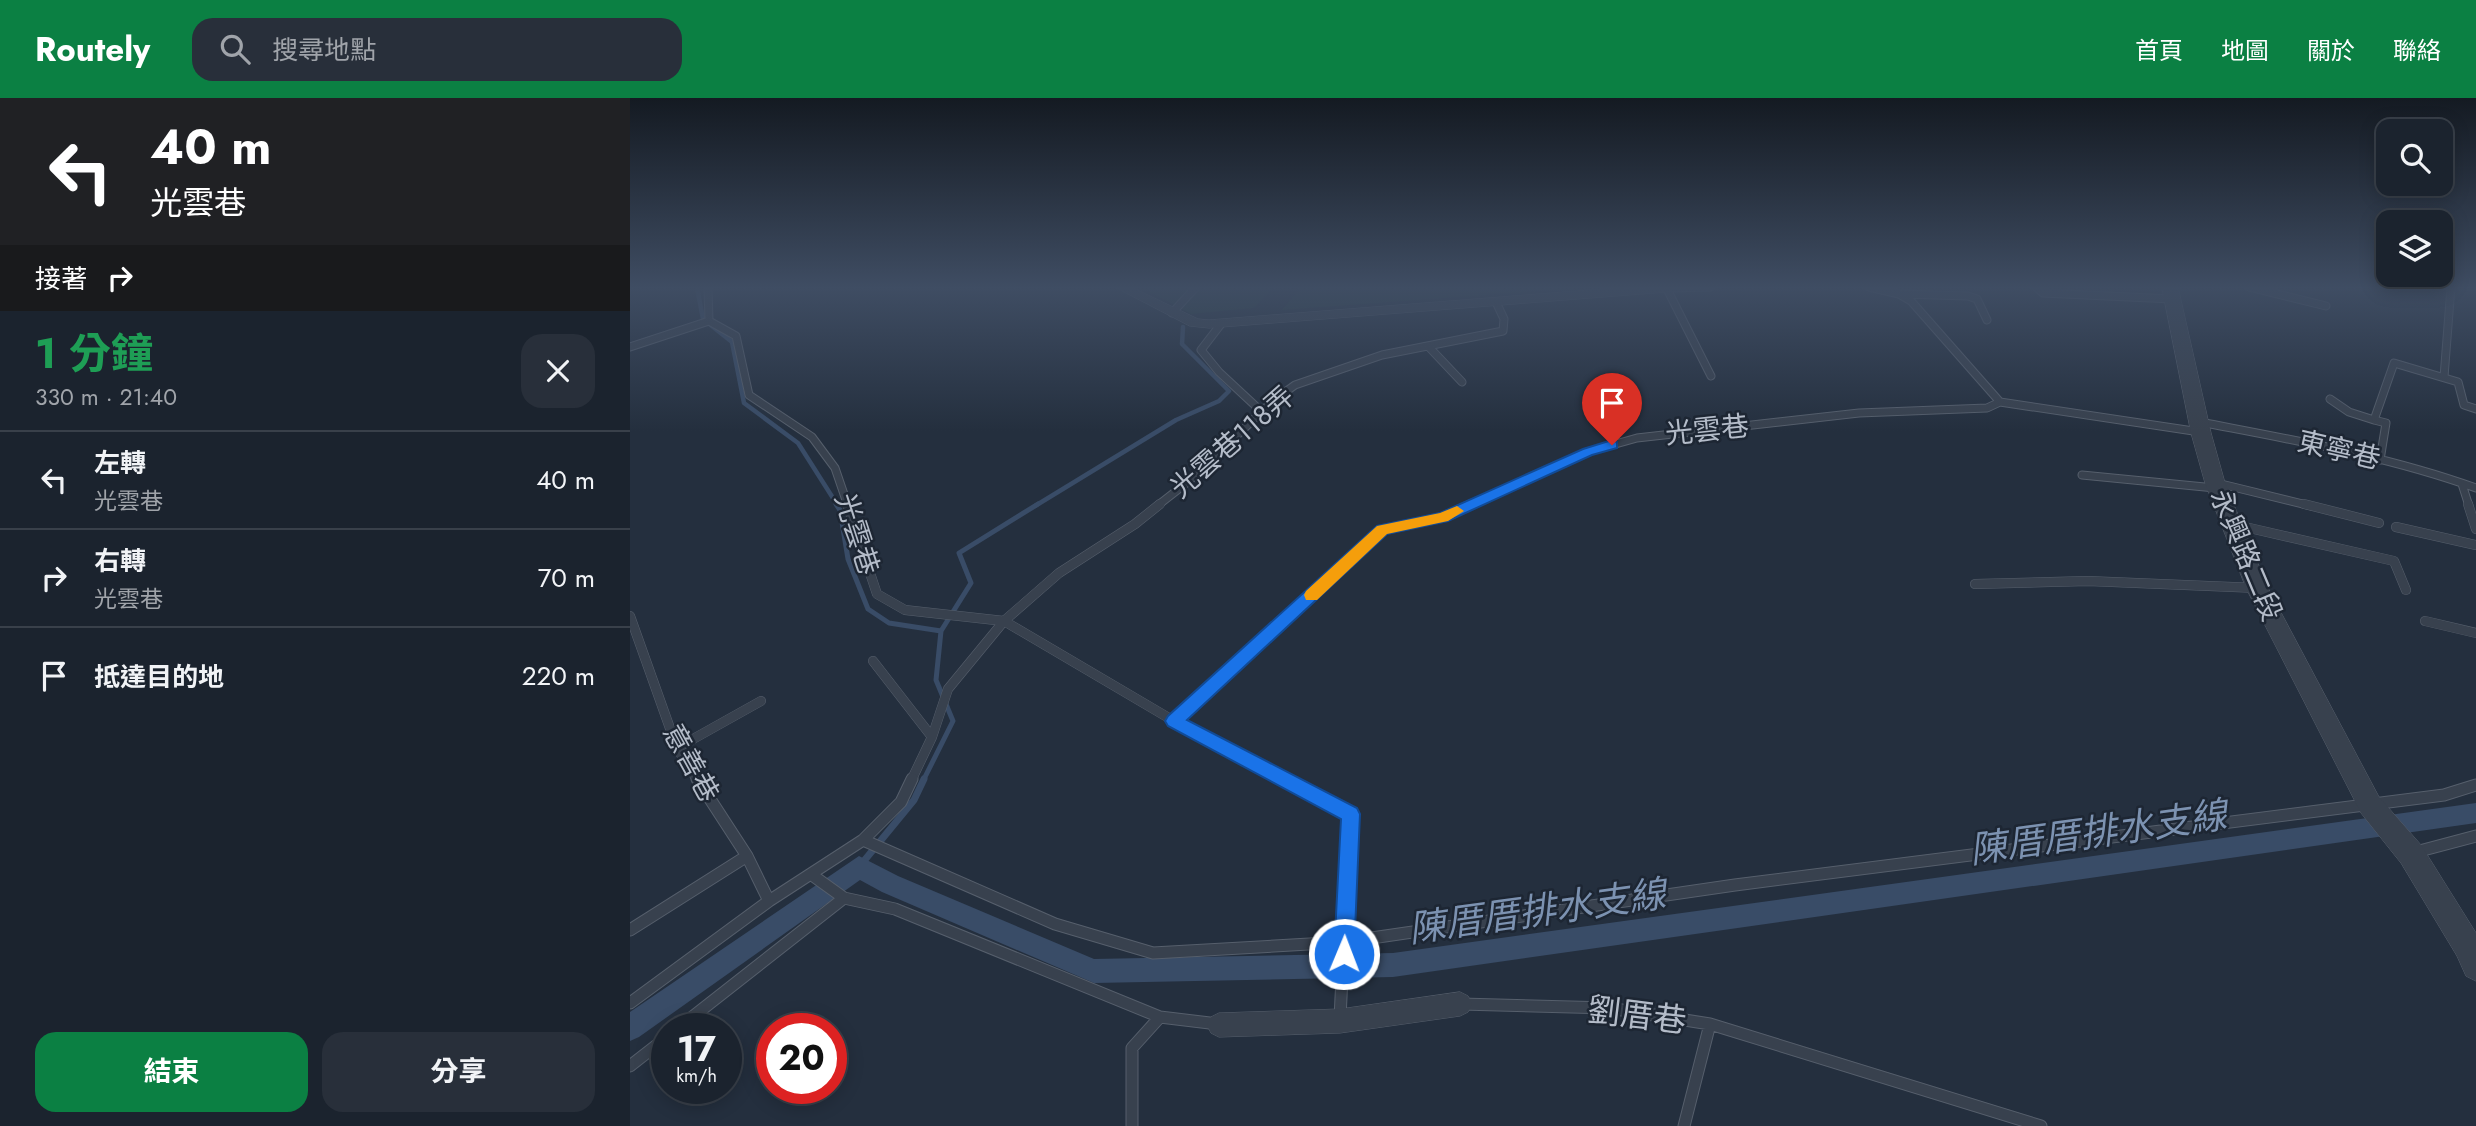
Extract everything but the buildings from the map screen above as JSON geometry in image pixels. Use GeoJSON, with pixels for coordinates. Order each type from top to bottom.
{"type":"FeatureCollection","features":[{"type":"Feature","properties":{"kind":"street","name":"永興路二段"},"geometry":{"type":"LineString","coordinates":[[2180,335],[2216,485],[2257,588],[2370,805],[2411,854],[2468,947],[2476,966]]}},
{"type":"Feature","properties":{"kind":"street","name":"劉厝巷"},"geometry":{"type":"LineString","coordinates":[[1220,1025],[1340,1021],[1460,1003]]}},
{"type":"Feature","properties":{"kind":"lane"},"geometry":{"type":"LineString","coordinates":[[630,347],[666,335]]}},
{"type":"Feature","properties":{"kind":"lane","name":"光雲巷"},"geometry":{"type":"LineString","coordinates":[[734,335],[749,395],[812,436],[835,468],[877,594],[905,610],[1004,621],[1174,721],[1350,814],[1344,948]]}},
{"type":"Feature","properties":{"kind":"lane"},"geometry":{"type":"LineString","coordinates":[[1213,335],[1201,350],[1219,372],[1262,412]]}},
{"type":"Feature","properties":{"kind":"lane","name":"光雲巷118弄"},"geometry":{"type":"LineString","coordinates":[[1004,621],[1059,573],[1135,524],[1189,481],[1262,412],[1295,385],[1382,355],[1483,335]]}},
{"type":"Feature","properties":{"kind":"lane"},"geometry":{"type":"LineString","coordinates":[[1689,335],[1710,376]]}},
{"type":"Feature","properties":{"kind":"lane"},"geometry":{"type":"LineString","coordinates":[[1941,335],[2000,402]]}},
{"type":"Feature","properties":{"kind":"lane"},"geometry":{"type":"LineString","coordinates":[[2444,377],[2447,335]]}},
{"type":"Feature","properties":{"kind":"lane"},"geometry":{"type":"LineString","coordinates":[[1428,346],[1462,382]]}},
{"type":"Feature","properties":{"kind":"lane"},"geometry":{"type":"LineString","coordinates":[[2374,420],[2394,363],[2458,382],[2464,405],[2476,408]]}},
{"type":"Feature","properties":{"kind":"lane"},"geometry":{"type":"LineString","coordinates":[[2330,399],[2349,412],[2386,423],[2380,460]]}},
{"type":"Feature","properties":{"kind":"lane","name":"光雲巷"},"geometry":{"type":"LineString","coordinates":[[1174,721],[1383,530],[1443,517],[1587,452],[1637,438],[1859,413],[1987,408],[2000,402],[2201,427]]}},
{"type":"Feature","properties":{"kind":"lane","name":"東寧巷"},"geometry":{"type":"LineString","coordinates":[[2201,427],[2326,446],[2434,473],[2476,488]]}},
{"type":"Feature","properties":{"kind":"lane"},"geometry":{"type":"LineString","coordinates":[[2082,475],[2216,485],[2379,523]]}},
{"type":"Feature","properties":{"kind":"lane"},"geometry":{"type":"LineString","coordinates":[[2462,484],[2476,529]]}},
{"type":"Feature","properties":{"kind":"lane"},"geometry":{"type":"LineString","coordinates":[[2232,524],[2394,561],[2406,590]]}},
{"type":"Feature","properties":{"kind":"lane"},"geometry":{"type":"LineString","coordinates":[[2396,527],[2476,545]]}},
{"type":"Feature","properties":{"kind":"lane"},"geometry":{"type":"LineString","coordinates":[[1975,584],[2088,581],[2257,588]]}},
{"type":"Feature","properties":{"kind":"lane","name":"意善巷"},"geometry":{"type":"LineString","coordinates":[[630,616],[677,748],[747,856],[769,901]]}},
{"type":"Feature","properties":{"kind":"lane"},"geometry":{"type":"LineString","coordinates":[[630,1003],[769,901],[863,840],[901,802],[932,737],[948,689],[1004,621]]}},
{"type":"Feature","properties":{"kind":"lane"},"geometry":{"type":"LineString","coordinates":[[2425,621],[2476,633]]}},
{"type":"Feature","properties":{"kind":"lane"},"geometry":{"type":"LineString","coordinates":[[873,661],[932,737]]}},
{"type":"Feature","properties":{"kind":"lane"},"geometry":{"type":"LineString","coordinates":[[677,748],[761,701]]}},
{"type":"Feature","properties":{"kind":"lane"},"geometry":{"type":"LineString","coordinates":[[863,840],[1055,924],[1153,953],[1344,948],[1735,886],[2444,796],[2476,785]]}},
{"type":"Feature","properties":{"kind":"lane"},"geometry":{"type":"LineString","coordinates":[[2411,854],[2476,836]]}},
{"type":"Feature","properties":{"kind":"lane"},"geometry":{"type":"LineString","coordinates":[[630,930],[747,856]]}},
{"type":"Feature","properties":{"kind":"lane"},"geometry":{"type":"LineString","coordinates":[[812,875],[844,898],[895,909],[1160,1017],[1220,1025]]}},
{"type":"Feature","properties":{"kind":"lane"},"geometry":{"type":"LineString","coordinates":[[697,1013],[844,898]]}},
{"type":"Feature","properties":{"kind":"lane"},"geometry":{"type":"LineString","coordinates":[[1340,1021],[1344,948]]}},
{"type":"Feature","properties":{"kind":"lane","name":"劉厝巷"},"geometry":{"type":"LineString","coordinates":[[1460,1003],[1609,1008],[1710,1024],[2041,1126]]}},
{"type":"Feature","properties":{"kind":"lane"},"geometry":{"type":"LineString","coordinates":[[1132,1126],[1132,1048],[1160,1017]]}},
{"type":"Feature","properties":{"kind":"lane"},"geometry":{"type":"LineString","coordinates":[[1684,1126],[1710,1024]]}},
{"type":"Feature","properties":{"kind":"lane"},"geometry":{"type":"LineString","coordinates":[[630,1066],[651,1050]]}},
{"type":"Feature","properties":{"kind":"waterway"},"geometry":{"type":"LineString","coordinates":[[723,335],[732,342],[744,403],[798,443],[838,506]]}},
{"type":"Feature","properties":{"kind":"waterway"},"geometry":{"type":"LineString","coordinates":[[1035,506],[1176,420],[1219,401],[1229,391],[1182,344],[1183,335]]}},
{"type":"Feature","properties":{"kind":"waterway"},"geometry":{"type":"LineString","coordinates":[[836,504],[840,510],[848,559],[868,609],[889,623],[941,631]]}},
{"type":"Feature","properties":{"kind":"waterway"},"geometry":{"type":"LineString","coordinates":[[941,631],[971,583],[959,553],[1038,504]]}},
{"type":"Feature","properties":{"kind":"waterway"},"geometry":{"type":"LineString","coordinates":[[924,779],[953,721],[936,680],[941,631]]}},
{"type":"Feature","properties":{"kind":"waterway"},"geometry":{"type":"LineString","coordinates":[[859,867],[914,800],[924,779]]}},
{"type":"Feature","properties":{"kind":"waterway","name":"陳厝厝排水支線"},"geometry":{"type":"LineString","coordinates":[[630,1028],[859,867],[890,884],[1094,971],[1393,965],[2476,813]]}},
{"type":"Feature","properties":{"kind":"slow traffic"},"geometry":{"type":"LineString","coordinates":[[1311,595],[1383,530],[1443,517],[1457,511]]}},
{"type":"Feature","properties":{"kind":"route"},"geometry":{"type":"LineString","coordinates":[[1344,954],[1350,814],[1174,721],[1383,530],[1443,517],[1587,452],[1612,445]]}}]}
